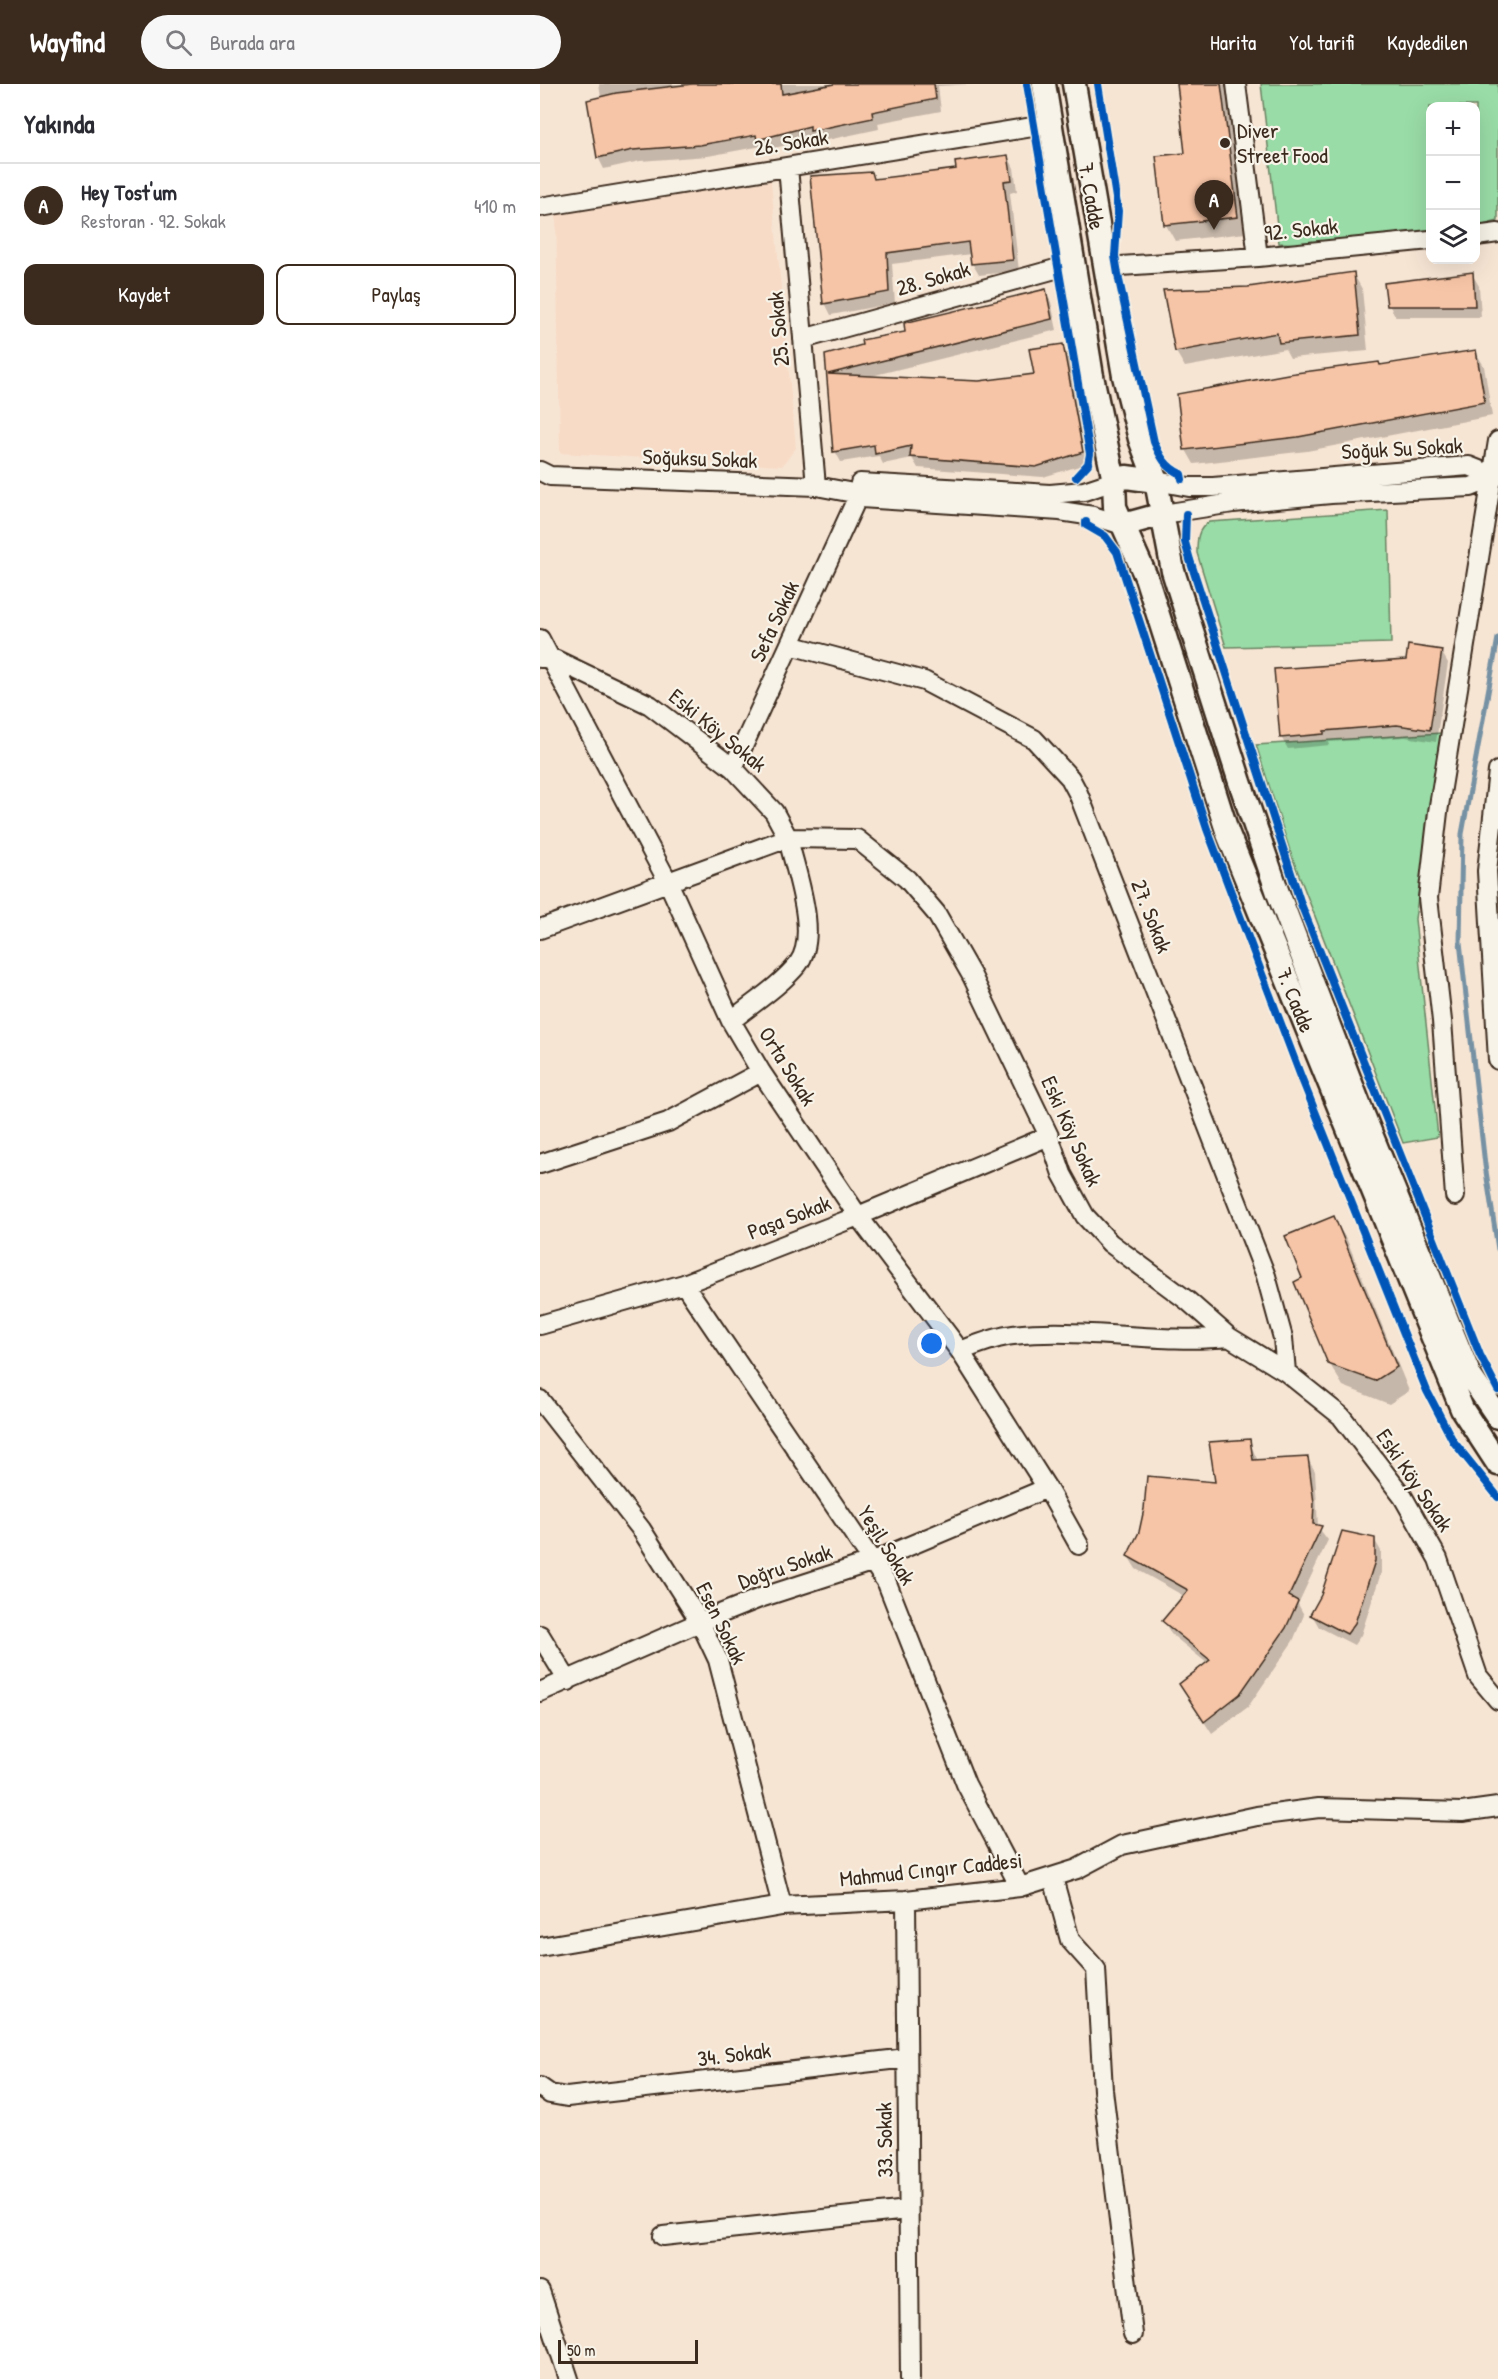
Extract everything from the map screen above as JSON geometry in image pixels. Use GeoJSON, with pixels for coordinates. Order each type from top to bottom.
{"type":"FeatureCollection","features":[{"type":"Feature","properties":{"kind":"main road","name":"7. Cadde"},"geometry":{"type":"LineString","coordinates":[[1044,84],[1092,375],[1114,481],[1115,507],[1146,577],[1228,834],[1462,1409],[1498,1464]]}},
{"type":"Feature","properties":{"kind":"main road","name":"7. Cadde"},"geometry":{"type":"LineString","coordinates":[[1074,84],[1124,376],[1140,439],[1156,481],[1173,570],[1278,893],[1362,1112],[1470,1376],[1498,1417]]}},
{"type":"Feature","properties":{"kind":"main road"},"geometry":{"type":"LineString","coordinates":[[1114,481],[1126,477],[1156,481]]}},
{"type":"Feature","properties":{"kind":"main road"},"geometry":{"type":"LineString","coordinates":[[1124,525],[1163,514]]}},
{"type":"Feature","properties":{"kind":"street"},"geometry":{"type":"LineString","coordinates":[[1236,84],[1258,257]]}},
{"type":"Feature","properties":{"kind":"street","name":"26. Sokak"},"geometry":{"type":"LineString","coordinates":[[540,207],[1051,124]]}},
{"type":"Feature","properties":{"kind":"street","name":"25. Sokak"},"geometry":{"type":"LineString","coordinates":[[788,167],[816,486]]}},
{"type":"Feature","properties":{"kind":"street"},"geometry":{"type":"LineString","coordinates":[[1480,235],[1498,233]]}},
{"type":"Feature","properties":{"kind":"street","name":"92. Sokak"},"geometry":{"type":"LineString","coordinates":[[1105,267],[1258,257],[1426,240]]}},
{"type":"Feature","properties":{"kind":"street","name":"28. Sokak"},"geometry":{"type":"LineString","coordinates":[[803,339],[1059,268],[1073,259]]}},
{"type":"Feature","properties":{"kind":"street"},"geometry":{"type":"LineString","coordinates":[[1455,1196],[1442,1021],[1428,898],[1438,812],[1487,496],[1496,476],[1498,441]]}},
{"type":"Feature","properties":{"kind":"street","name":"Soğuk Su Sokak"},"geometry":{"type":"LineString","coordinates":[[1156,481],[1213,487],[1469,466],[1496,476]]}},
{"type":"Feature","properties":{"kind":"street","name":"Soğuksu Sokak"},"geometry":{"type":"LineString","coordinates":[[540,471],[550,476],[816,486],[859,494],[861,498],[1060,511],[1093,516],[1124,525]]}},
{"type":"Feature","properties":{"kind":"street","name":"Soğuk Su Sokak"},"geometry":{"type":"LineString","coordinates":[[1163,514],[1185,509],[1288,498],[1471,487],[1496,476]]}},
{"type":"Feature","properties":{"kind":"street"},"geometry":{"type":"LineString","coordinates":[[859,494],[860,483],[1050,494],[1084,491],[1114,481]]}},
{"type":"Feature","properties":{"kind":"street","name":"Sefa Sokak"},"geometry":{"type":"LineString","coordinates":[[733,768],[859,494]]}},
{"type":"Feature","properties":{"kind":"street","name":"Orta Sokak"},"geometry":{"type":"LineString","coordinates":[[540,639],[545,658],[669,884],[731,1021],[761,1072],[858,1216],[960,1351],[1047,1488],[1079,1545]]}},
{"type":"Feature","properties":{"kind":"street","name":"27. Sokak"},"geometry":{"type":"LineString","coordinates":[[789,645],[924,681],[1034,739],[1070,778],[1083,804],[1266,1276],[1283,1338],[1286,1371]]}},
{"type":"Feature","properties":{"kind":"street","name":"Eski Köy Sokak"},"geometry":{"type":"LineString","coordinates":[[545,658],[650,705],[733,768],[774,812],[788,838],[857,839],[907,879],[936,913],[972,976],[1049,1136],[1062,1174],[1091,1223],[1110,1243],[1188,1302],[1228,1337],[1286,1371],[1341,1416],[1402,1497],[1438,1559],[1478,1676],[1498,1700]]}},
{"type":"Feature","properties":{"kind":"street"},"geometry":{"type":"LineString","coordinates":[[1498,771],[1487,871],[1498,1059]]}},
{"type":"Feature","properties":{"kind":"street"},"geometry":{"type":"LineString","coordinates":[[540,929],[669,884],[788,838],[807,923],[806,946],[799,963],[731,1021]]}},
{"type":"Feature","properties":{"kind":"street"},"geometry":{"type":"LineString","coordinates":[[540,1164],[668,1122],[761,1072]]}},
{"type":"Feature","properties":{"kind":"street","name":"Paşa Sokak"},"geometry":{"type":"LineString","coordinates":[[540,1325],[684,1284],[858,1216],[1049,1136]]}},
{"type":"Feature","properties":{"kind":"street","name":"Yeşil Sokak"},"geometry":{"type":"LineString","coordinates":[[684,1284],[887,1583],[966,1784],[1020,1887]]}},
{"type":"Feature","properties":{"kind":"street"},"geometry":{"type":"LineString","coordinates":[[960,1351],[1010,1335],[1195,1340],[1228,1337]]}},
{"type":"Feature","properties":{"kind":"street","name":"Esen Sokak"},"geometry":{"type":"LineString","coordinates":[[540,1400],[641,1529],[700,1622],[718,1660],[782,1906]]}},
{"type":"Feature","properties":{"kind":"street","name":"Doğru Sokak"},"geometry":{"type":"LineString","coordinates":[[540,1692],[700,1622],[760,1598],[871,1562],[1047,1488]]}},
{"type":"Feature","properties":{"kind":"street"},"geometry":{"type":"LineString","coordinates":[[540,1635],[568,1681]]}},
{"type":"Feature","properties":{"kind":"street","name":"Mahmud Cıngır Caddesi"},"geometry":{"type":"LineString","coordinates":[[540,1947],[782,1906],[906,1900],[1020,1887],[1077,1869],[1122,1845],[1257,1816],[1319,1808],[1462,1812],[1498,1807]]}},
{"type":"Feature","properties":{"kind":"street"},"geometry":{"type":"LineString","coordinates":[[1053,1878],[1070,1940],[1096,1969],[1103,2090],[1133,2334]]}},
{"type":"Feature","properties":{"kind":"street","name":"33. Sokak"},"geometry":{"type":"LineString","coordinates":[[906,1900],[910,2379]]}},
{"type":"Feature","properties":{"kind":"street","name":"34. Sokak"},"geometry":{"type":"LineString","coordinates":[[540,2088],[550,2094],[567,2097],[907,2058]]}},
{"type":"Feature","properties":{"kind":"street"},"geometry":{"type":"LineString","coordinates":[[663,2236],[908,2210]]}},
{"type":"Feature","properties":{"kind":"street"},"geometry":{"type":"LineString","coordinates":[[540,2290],[569,2379]]}},
{"type":"Feature","properties":{"kind":"shaded area"},"geometry":{"type":"Polygon","coordinates":[[[771,181],[796,448],[782,466],[560,453],[556,213],[771,181]]]}},
{"type":"Feature","properties":{"kind":"green space"},"geometry":{"type":"Polygon","coordinates":[[[1261,84],[1498,84],[1498,221],[1480,226],[1480,102],[1426,102],[1426,231],[1302,244],[1279,243],[1261,84]]]}},
{"type":"Feature","properties":{"kind":"green space"},"geometry":{"type":"Polygon","coordinates":[[[1388,510],[1391,643],[1226,647],[1197,553],[1198,535],[1205,525],[1209,522],[1388,510]]]}},
{"type":"Feature","properties":{"kind":"green space"},"geometry":{"type":"Polygon","coordinates":[[[1441,733],[1415,919],[1438,1137],[1403,1143],[1292,857],[1256,745],[1441,733]]]}},
{"type":"Feature","properties":{"kind":"building"},"geometry":{"type":"Polygon","coordinates":[[[692,84],[781,84],[782,94],[834,84],[934,84],[936,99],[872,112],[873,118],[810,131],[810,126],[757,140],[756,135],[700,145],[633,150],[597,158],[587,100],[616,93],[692,84]]]}},
{"type":"Feature","properties":{"kind":"building"},"geometry":{"type":"Polygon","coordinates":[[[1177,84],[1221,84],[1238,217],[1164,225],[1156,156],[1185,153],[1177,84]]]}},
{"type":"Feature","properties":{"kind":"building"},"geometry":{"type":"Polygon","coordinates":[[[1008,155],[1012,180],[1004,181],[1013,260],[971,264],[968,242],[887,253],[889,292],[823,304],[810,176],[872,172],[874,179],[956,169],[955,162],[1008,155]]]}},
{"type":"Feature","properties":{"kind":"building"},"geometry":{"type":"Polygon","coordinates":[[[1354,272],[1360,335],[1279,343],[1277,333],[1175,352],[1163,290],[1248,287],[1354,272]]]}},
{"type":"Feature","properties":{"kind":"building"},"geometry":{"type":"Polygon","coordinates":[[[1473,272],[1475,306],[1387,306],[1384,283],[1473,272]]]}},
{"type":"Feature","properties":{"kind":"building"},"geometry":{"type":"Polygon","coordinates":[[[1046,289],[1052,319],[828,374],[979,381],[1034,374],[1029,349],[1063,344],[1083,452],[1036,467],[910,457],[911,446],[875,454],[874,445],[833,452],[825,355],[862,345],[861,340],[905,332],[904,323],[1046,289]]]}},
{"type":"Feature","properties":{"kind":"building"},"geometry":{"type":"Polygon","coordinates":[[[1476,350],[1485,402],[1298,437],[1184,450],[1177,394],[1288,374],[1379,362],[1380,365],[1476,350]]]}},
{"type":"Feature","properties":{"kind":"building"},"geometry":{"type":"Polygon","coordinates":[[[1408,645],[1442,650],[1430,730],[1397,725],[1324,731],[1324,734],[1280,738],[1274,669],[1406,660],[1408,645]]]}},
{"type":"Feature","properties":{"kind":"building"},"geometry":{"type":"Polygon","coordinates":[[[1334,1216],[1397,1367],[1375,1381],[1328,1364],[1294,1282],[1302,1278],[1285,1236],[1334,1216]]]}},
{"type":"Feature","properties":{"kind":"building"},"geometry":{"type":"Polygon","coordinates":[[[1250,1439],[1253,1460],[1308,1457],[1314,1503],[1313,1524],[1322,1526],[1289,1596],[1298,1601],[1286,1628],[1240,1694],[1204,1722],[1179,1684],[1210,1660],[1162,1621],[1188,1590],[1127,1556],[1139,1532],[1147,1476],[1215,1482],[1209,1442],[1250,1439]]]}},
{"type":"Feature","properties":{"kind":"building"},"geometry":{"type":"Polygon","coordinates":[[[1342,1531],[1375,1538],[1375,1561],[1355,1623],[1347,1634],[1310,1615],[1321,1595],[1342,1531]]]}},
{"type":"Feature","properties":{"kind":"waterway"},"geometry":{"type":"LineString","coordinates":[[1498,638],[1462,834],[1460,942],[1485,1165],[1498,1249]]}},
{"type":"Feature","properties":{"kind":"cycle path"},"geometry":{"type":"LineString","coordinates":[[1027,84],[1090,454],[1088,464],[1076,477]]}},
{"type":"Feature","properties":{"kind":"cycle path"},"geometry":{"type":"LineString","coordinates":[[1098,84],[1118,211],[1115,256],[1119,280],[1154,442],[1164,461],[1181,474],[1182,479]]}},
{"type":"Feature","properties":{"kind":"cycle path"},"geometry":{"type":"LineString","coordinates":[[1186,514],[1185,542],[1190,560],[1301,904],[1480,1355],[1498,1390]]}},
{"type":"Feature","properties":{"kind":"cycle path"},"geometry":{"type":"LineString","coordinates":[[1086,522],[1086,525],[1105,536],[1117,552],[1207,829],[1300,1074],[1427,1391],[1453,1441],[1498,1497]]}},
{"type":"Feature","properties":{"kind":"place","name":"Diver Street Food"},"geometry":{"type":"Point","coordinates":[1225,143]}},
{"type":"Feature","properties":{"kind":"place","name":"Hey Tost'um"},"geometry":{"type":"Point","coordinates":[1214,230]}}]}
